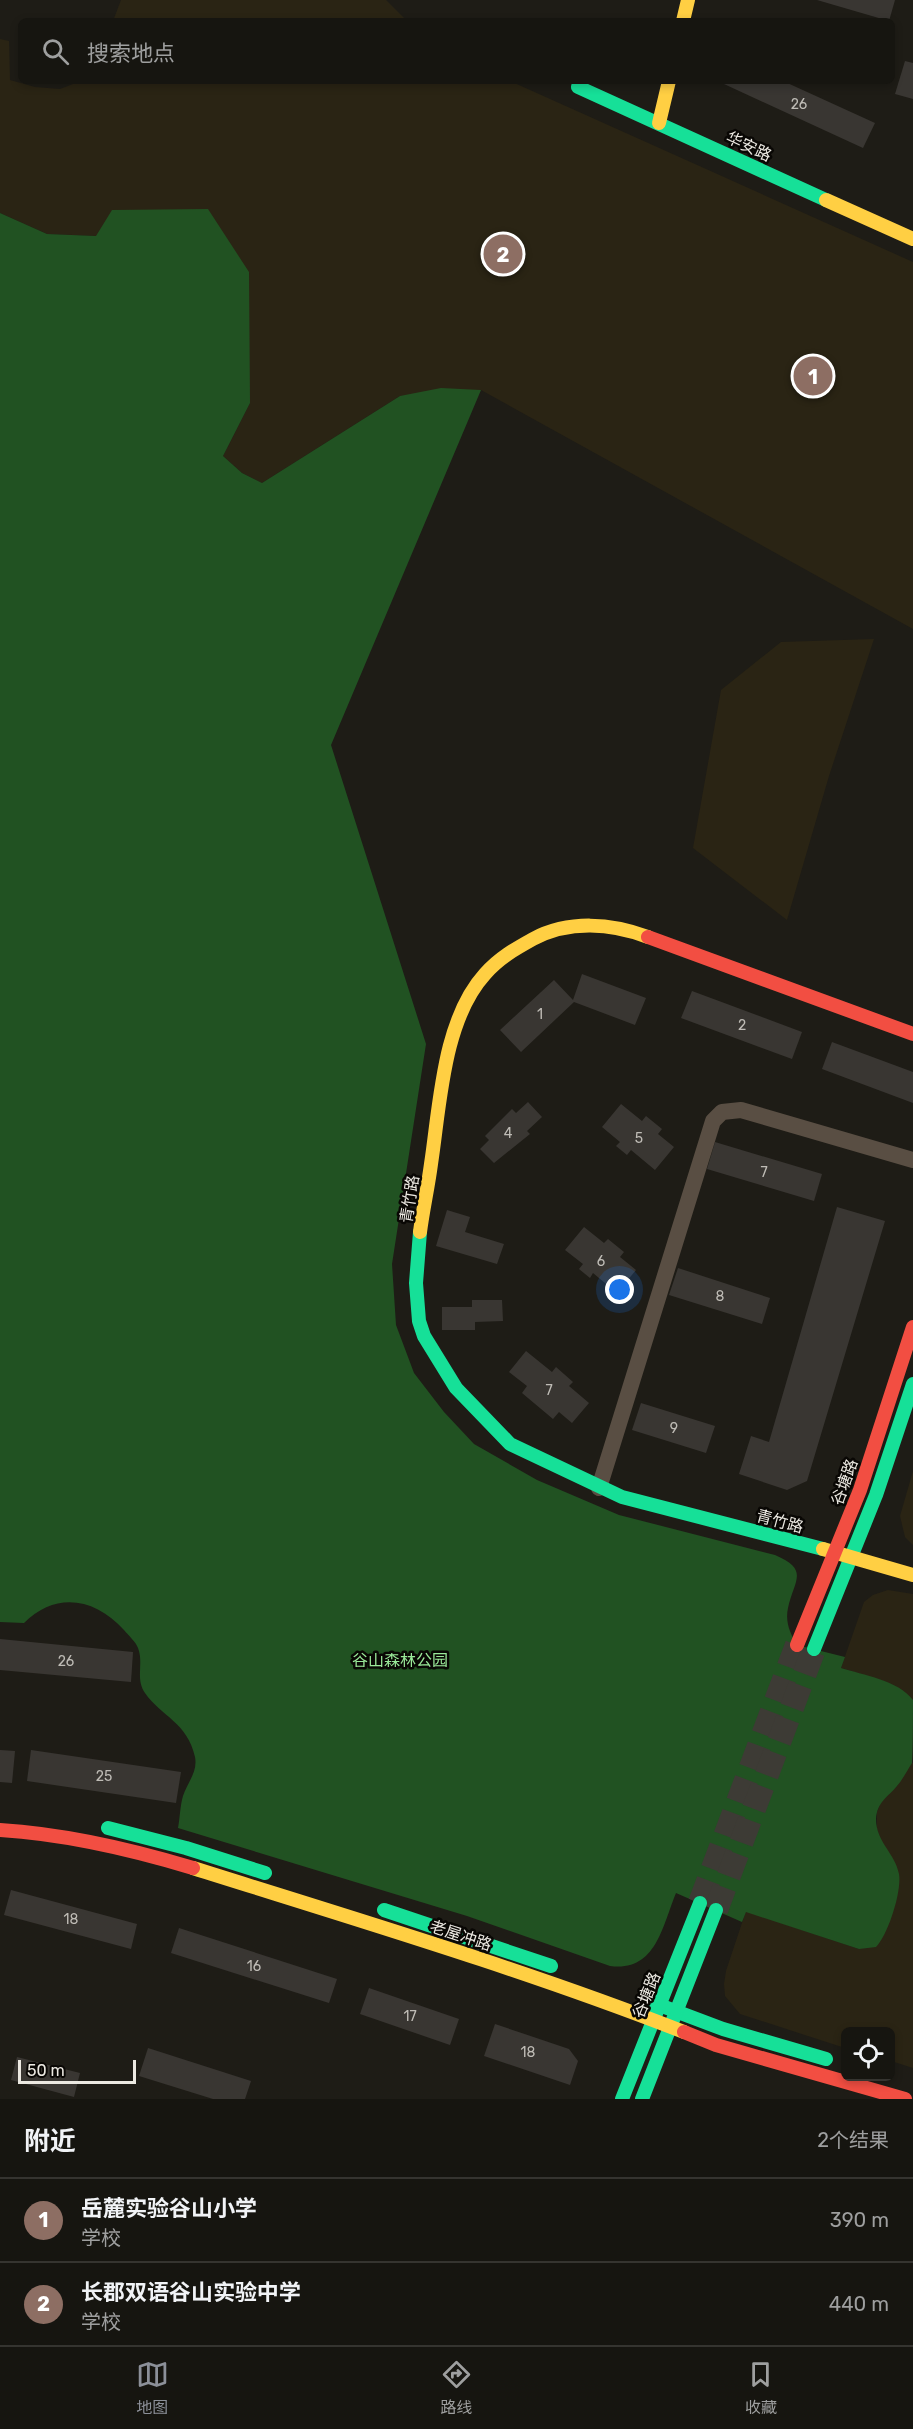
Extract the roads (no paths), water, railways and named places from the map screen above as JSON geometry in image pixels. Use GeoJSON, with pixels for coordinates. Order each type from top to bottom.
{"type":"FeatureCollection","features":[{"type":"Feature","properties":{"kind":"street"},"geometry":{"type":"LineString","coordinates":[[676,18],[679,0]]}},
{"type":"Feature","properties":{"kind":"street"},"geometry":{"type":"LineString","coordinates":[[684,18],[688,0]]}},
{"type":"Feature","properties":{"kind":"street","name":"华安路"},"geometry":{"type":"LineString","coordinates":[[579,84],[578,87],[657,117],[913,230]]}},
{"type":"Feature","properties":{"kind":"street","name":"华安路"},"geometry":{"type":"LineString","coordinates":[[592,84],[913,239]]}},
{"type":"Feature","properties":{"kind":"street"},"geometry":{"type":"LineString","coordinates":[[657,117],[661,84]]}},
{"type":"Feature","properties":{"kind":"street"},"geometry":{"type":"LineString","coordinates":[[657,117],[668,84]]}},
{"type":"Feature","properties":{"kind":"street","name":"青竹路"},"geometry":{"type":"LineString","coordinates":[[913,1034],[630,930],[604,924],[584,923],[524,942],[505,953],[484,973],[466,1000],[454,1033],[444,1077],[415,1285],[419,1322],[429,1350],[447,1375],[511,1445],[535,1459],[601,1481],[836,1547],[913,1561]]}},
{"type":"Feature","properties":{"kind":"street","name":"青竹路"},"geometry":{"type":"LineString","coordinates":[[625,1482],[601,1481],[537,1454],[514,1440],[451,1372],[434,1347],[425,1320],[421,1286],[424,1256],[450,1079],[460,1035],[471,1003],[488,978],[509,957],[526,947],[576,931],[603,930],[629,935],[913,1040]]}},
{"type":"Feature","properties":{"kind":"street"},"geometry":{"type":"LineString","coordinates":[[601,1481],[713,1121],[722,1112],[741,1110],[913,1160]]}},
{"type":"Feature","properties":{"kind":"street","name":"谷塘路"},"geometry":{"type":"LineString","coordinates":[[797,1645],[860,1490],[913,1327]]}},
{"type":"Feature","properties":{"kind":"street","name":"谷塘路"},"geometry":{"type":"LineString","coordinates":[[814,1649],[876,1495],[913,1384]]}},
{"type":"Feature","properties":{"kind":"street","name":"青竹路"},"geometry":{"type":"LineString","coordinates":[[648,1489],[836,1547]]}},
{"type":"Feature","properties":{"kind":"street","name":"青竹路"},"geometry":{"type":"LineString","coordinates":[[853,1551],[913,1575]]}},
{"type":"Feature","properties":{"kind":"street"},"geometry":{"type":"LineString","coordinates":[[94,1826],[186,1848],[273,1876]]}},
{"type":"Feature","properties":{"kind":"street","name":"老屋冲路"},"geometry":{"type":"LineString","coordinates":[[0,1830],[36,1832],[112,1846],[182,1865],[462,1952],[654,2020],[716,2045],[905,2099]]}},
{"type":"Feature","properties":{"kind":"street","name":"谷塘路"},"geometry":{"type":"LineString","coordinates":[[622,2099],[700,1903]]}},
{"type":"Feature","properties":{"kind":"street","name":"老屋冲路"},"geometry":{"type":"LineString","coordinates":[[371,1906],[467,1936],[562,1970]]}},
{"type":"Feature","properties":{"kind":"street"},"geometry":{"type":"LineString","coordinates":[[642,2099],[716,1910]]}},
{"type":"Feature","properties":{"kind":"street"},"geometry":{"type":"LineString","coordinates":[[638,1997],[677,2012],[834,2062]]}},
{"type":"Feature","properties":{"kind":"tunnel"},"geometry":{"type":"LineString","coordinates":[[700,1903],[797,1645]]}},
{"type":"Feature","properties":{"kind":"tunnel"},"geometry":{"type":"LineString","coordinates":[[716,1910],[814,1649]]}},
{"type":"Feature","properties":{"kind":"place","name":"长郡双语谷山实验中学"},"geometry":{"type":"Point","coordinates":[503,254]}},
{"type":"Feature","properties":{"kind":"place","name":"岳麓实验谷山小学"},"geometry":{"type":"Point","coordinates":[813,376]}},
{"type":"Feature","properties":{"kind":"park label","name":"谷山森林公园"},"geometry":{"type":"Point","coordinates":[400,1660]}}]}
